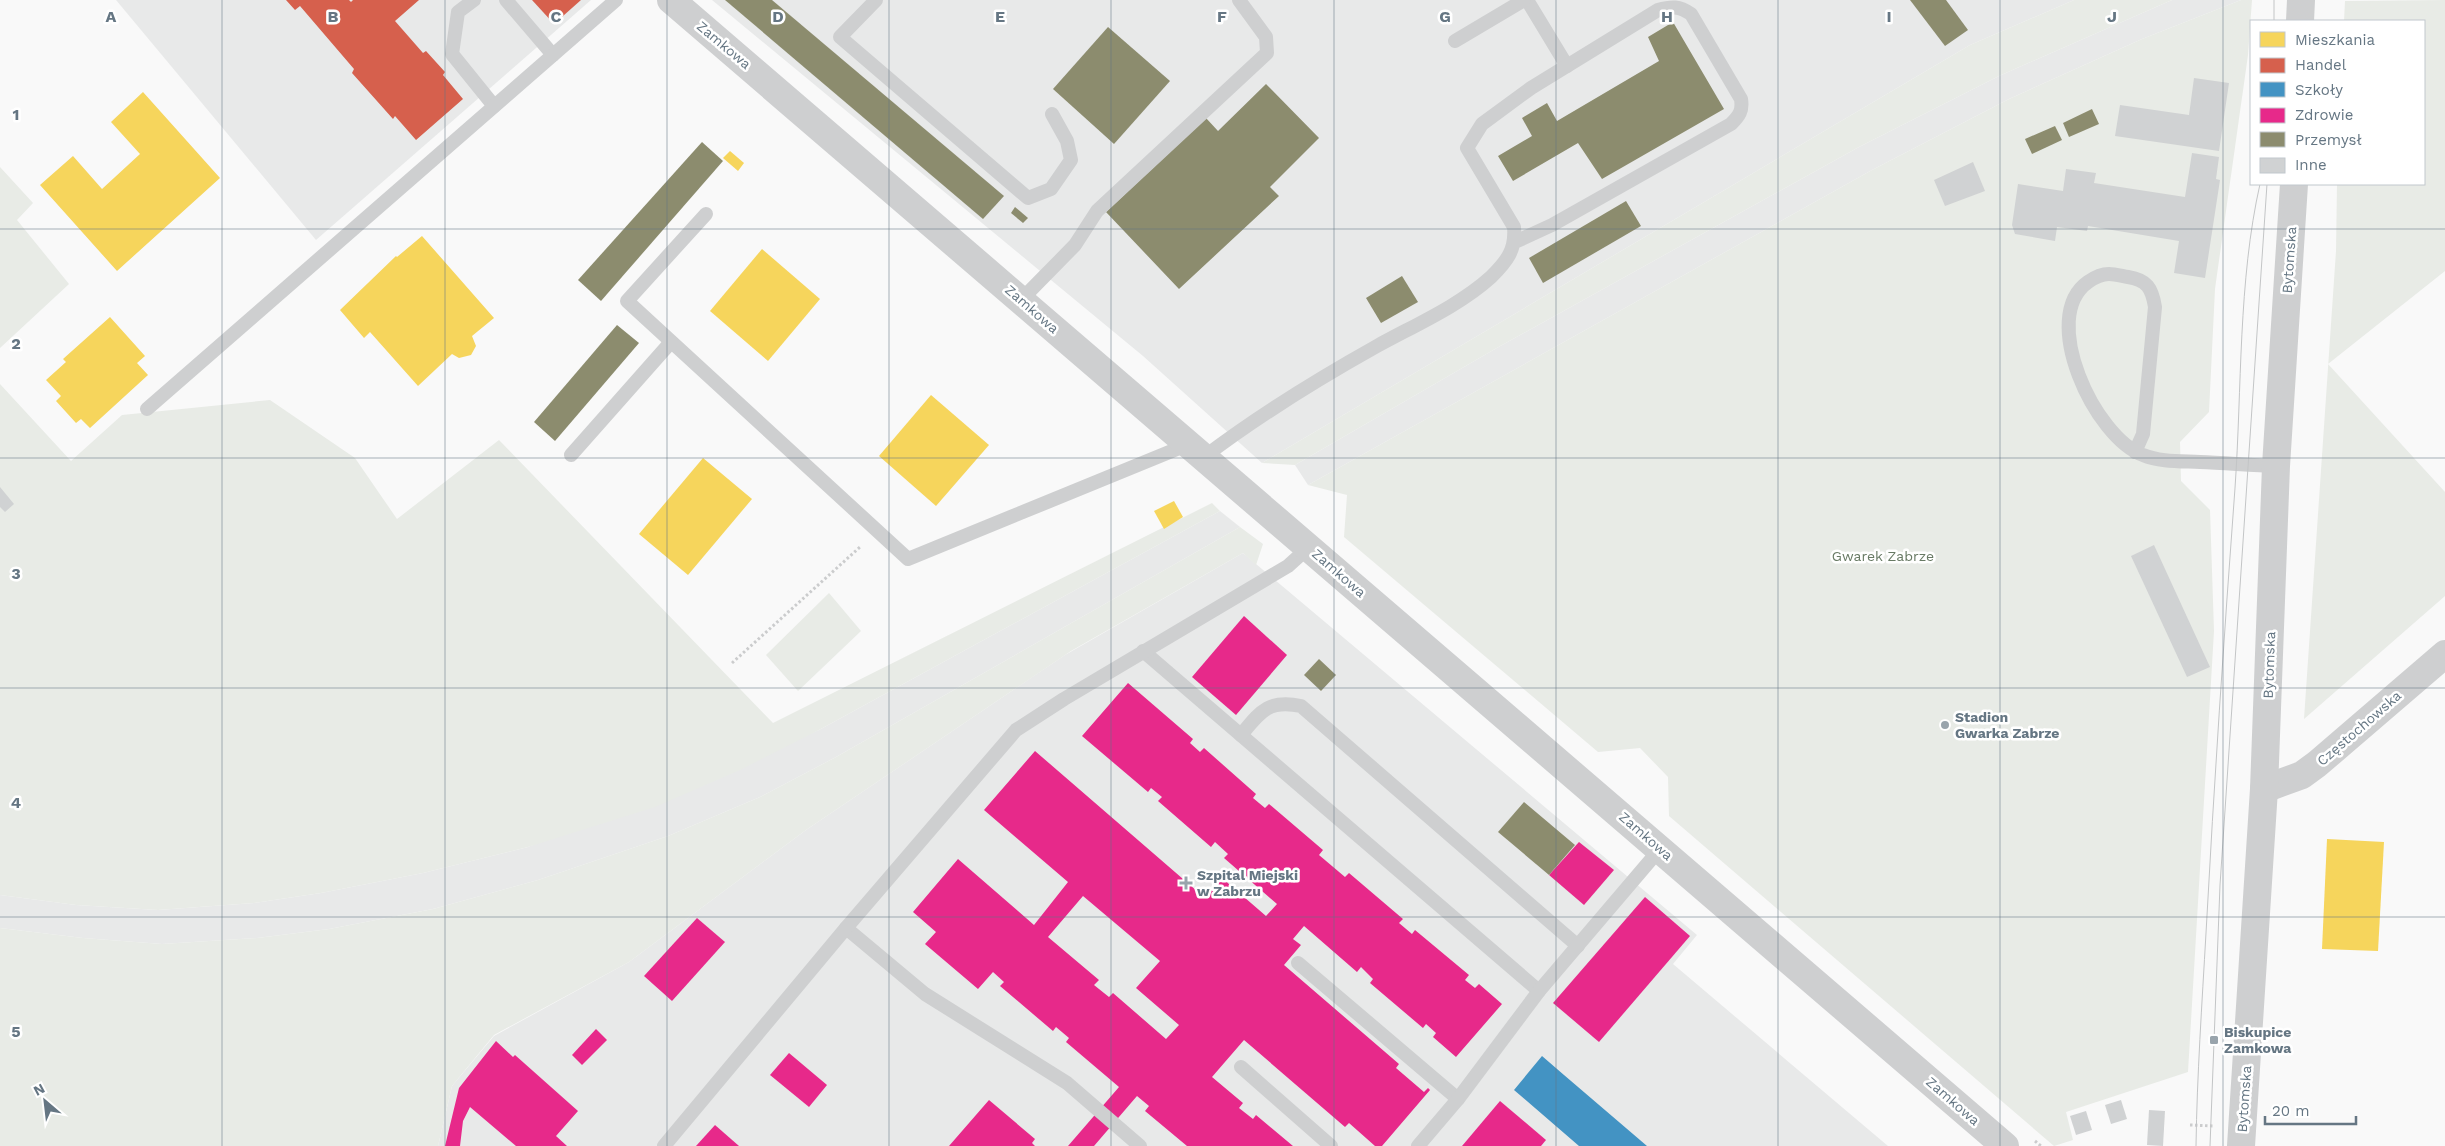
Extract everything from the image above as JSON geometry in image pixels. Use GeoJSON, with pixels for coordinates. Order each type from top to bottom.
{"type":"FeatureCollection","features":[{"type":"Feature","properties":{"kind":"street","name":"Zamkowa"},"geometry":{"type":"LineString","coordinates":[[671,0],[2006,1146]]}},
{"type":"Feature","properties":{"kind":"street","name":"Bytomska"},"geometry":{"type":"LineString","coordinates":[[2241,1146],[2264,790],[2276,466],[2294,185]]}},
{"type":"Feature","properties":{"kind":"street","name":"Częstochowska"},"geometry":{"type":"LineString","coordinates":[[2264,790],[2302,775],[2317,764],[2445,654]]}},
{"type":"Feature","properties":{"kind":"lane"},"geometry":{"type":"LineString","coordinates":[[474,0],[458,12],[452,54],[494,106]]}},
{"type":"Feature","properties":{"kind":"lane"},"geometry":{"type":"LineString","coordinates":[[506,0],[553,55]]}},
{"type":"Feature","properties":{"kind":"lane"},"geometry":{"type":"LineString","coordinates":[[147,409],[616,0]]}},
{"type":"Feature","properties":{"kind":"lane"},"geometry":{"type":"LineString","coordinates":[[876,0],[840,37],[1028,198],[1051,189],[1071,160],[1067,141],[1052,114]]}},
{"type":"Feature","properties":{"kind":"lane"},"geometry":{"type":"LineString","coordinates":[[1021,300],[1075,245],[1097,211],[1266,54],[1266,37],[1239,0]]}},
{"type":"Feature","properties":{"kind":"lane"},"geometry":{"type":"LineString","coordinates":[[1455,41],[1526,0],[1567,66]]}},
{"type":"Feature","properties":{"kind":"lane"},"geometry":{"type":"LineString","coordinates":[[706,214],[627,301],[908,559],[1197,451],[1232,436],[1317,382],[1478,288],[1508,257],[1515,242],[1514,228],[1467,148],[1482,124],[1567,66],[1658,10],[1671,6],[1682,8],[1691,14],[1741,99],[1742,108],[1731,124],[1552,225],[1515,242]]}},
{"type":"Feature","properties":{"kind":"lane"},"geometry":{"type":"LineString","coordinates":[[2135,452],[2143,434],[2155,307],[2152,292],[2147,284],[2139,278],[2109,274],[2096,276],[2083,285],[2074,298],[2069,325],[2072,355],[2080,380],[2095,409],[2111,429],[2135,452],[2156,459],[2276,466]]}},
{"type":"Feature","properties":{"kind":"lane"},"geometry":{"type":"LineString","coordinates":[[572,455],[671,342]]}},
{"type":"Feature","properties":{"kind":"lane"},"geometry":{"type":"LineString","coordinates":[[664,1146],[846,928],[1016,730],[1143,651],[1288,566],[1309,547]]}},
{"type":"Feature","properties":{"kind":"lane"},"geometry":{"type":"LineString","coordinates":[[1143,651],[1539,991]]}},
{"type":"Feature","properties":{"kind":"lane"},"geometry":{"type":"LineString","coordinates":[[1241,735],[1256,717],[1270,706],[1283,702],[1300,706],[1578,946]]}},
{"type":"Feature","properties":{"kind":"lane"},"geometry":{"type":"LineString","coordinates":[[1418,1146],[1458,1099],[1539,991],[1660,849]]}},
{"type":"Feature","properties":{"kind":"lane"},"geometry":{"type":"LineString","coordinates":[[846,928],[925,994],[1067,1083],[1140,1146]]}},
{"type":"Feature","properties":{"kind":"lane"},"geometry":{"type":"LineString","coordinates":[[1298,963],[1458,1099]]}},
{"type":"Feature","properties":{"kind":"lane"},"geometry":{"type":"LineString","coordinates":[[1241,1067],[1331,1146]]}},
{"type":"Feature","properties":{"kind":"path"},"geometry":{"type":"LineString","coordinates":[[732,663],[878,531]]}},
{"type":"Feature","properties":{"kind":"shaded area"},"geometry":{"type":"Polygon","coordinates":[[[116,0],[591,0],[316,240],[116,0]]]}},
{"type":"Feature","properties":{"kind":"shaded area"},"geometry":{"type":"Polygon","coordinates":[[[712,0],[2074,0],[1970,45],[1262,463],[1143,356],[712,0]]]}},
{"type":"Feature","properties":{"kind":"shaded area"},"geometry":{"type":"Polygon","coordinates":[[[2172,0],[2241,0],[2142,39],[2009,99],[1872,170],[1308,485],[1295,465],[1495,349],[1859,147],[1999,76],[2172,0]]]}},
{"type":"Feature","properties":{"kind":"shaded area"},"geometry":{"type":"Polygon","coordinates":[[[1220,511],[1240,527],[836,757],[760,797],[668,836],[538,880],[433,909],[329,929],[257,938],[162,944],[83,938],[0,928],[0,895],[76,905],[158,910],[254,903],[321,893],[423,873],[528,847],[819,730],[1220,511]]]}},
{"type":"Feature","properties":{"kind":"shaded area","name":"Szpital Miejski w Zabrzu"},"geometry":{"type":"Polygon","coordinates":[[[1243,553],[1697,935],[1673,964],[1888,1146],[438,1146],[452,1086],[494,1036],[629,962],[806,830],[1065,655],[1243,553]]]}},
{"type":"Feature","properties":{"kind":"green space"},"geometry":{"type":"Polygon","coordinates":[[[2074,0],[2172,0],[1999,76],[1859,147],[1495,349],[1295,465],[1262,463],[1970,45],[2074,0]]]}},
{"type":"Feature","properties":{"kind":"green space","name":"Gwarek Zabrze"},"geometry":{"type":"Polygon","coordinates":[[[2241,0],[2252,0],[2248,55],[2215,289],[2209,412],[2180,442],[2181,481],[2210,510],[2214,631],[2188,1072],[2066,1112],[2073,1140],[2054,1146],[1669,816],[1668,777],[1640,748],[1598,752],[1344,537],[1347,495],[1308,485],[1872,170],[2009,99],[2142,39],[2241,0]]]}},
{"type":"Feature","properties":{"kind":"green space"},"geometry":{"type":"Polygon","coordinates":[[[2445,0],[2445,271],[2328,364],[2336,251],[2337,185],[2425,185],[2425,20],[2344,20],[2345,1],[2445,0]]]}},
{"type":"Feature","properties":{"kind":"green space"},"geometry":{"type":"Polygon","coordinates":[[[0,167],[33,203],[17,220],[69,284],[0,348],[0,167]]]}},
{"type":"Feature","properties":{"kind":"green space"},"geometry":{"type":"Polygon","coordinates":[[[2328,364],[2445,492],[2445,596],[2304,719],[2328,364]]]}},
{"type":"Feature","properties":{"kind":"green space"},"geometry":{"type":"Polygon","coordinates":[[[0,384],[71,461],[122,415],[270,400],[355,458],[397,519],[499,440],[773,723],[1212,503],[1220,511],[819,730],[740,770],[655,807],[528,847],[423,873],[321,893],[254,903],[158,910],[76,905],[0,895],[0,384]]]}},
{"type":"Feature","properties":{"kind":"green space"},"geometry":{"type":"Polygon","coordinates":[[[1240,527],[1263,544],[1256,565],[1243,553],[1071,651],[806,830],[629,962],[494,1035],[452,1086],[438,1146],[0,1146],[0,928],[83,938],[162,944],[257,938],[329,929],[433,909],[538,880],[668,836],[760,797],[836,757],[1240,527]]]}},
{"type":"Feature","properties":{"kind":"green space"},"geometry":{"type":"Polygon","coordinates":[[[829,593],[861,631],[798,691],[766,655],[829,593]]]}},
{"type":"Feature","properties":{"kind":"building: Mieszkania"},"geometry":{"type":"Polygon","coordinates":[[[143,92],[220,178],[117,271],[40,185],[73,156],[102,189],[140,154],[111,122],[143,92]]]}},
{"type":"Feature","properties":{"kind":"building: Mieszkania"},"geometry":{"type":"Polygon","coordinates":[[[730,151],[744,163],[738,171],[723,158],[730,151]]]}},
{"type":"Feature","properties":{"kind":"building: Mieszkania"},"geometry":{"type":"Polygon","coordinates":[[[422,236],[494,318],[472,336],[476,346],[471,355],[459,358],[452,354],[418,386],[370,332],[364,338],[340,310],[396,256],[422,236]]]}},
{"type":"Feature","properties":{"kind":"building: Mieszkania"},"geometry":{"type":"Polygon","coordinates":[[[762,249],[820,299],[768,361],[710,311],[762,249]]]}},
{"type":"Feature","properties":{"kind":"building: Mieszkania"},"geometry":{"type":"Polygon","coordinates":[[[110,317],[145,356],[137,363],[148,375],[90,428],[81,419],[76,423],[56,401],[61,396],[46,380],[66,362],[63,359],[110,317]]]}},
{"type":"Feature","properties":{"kind":"building: Mieszkania"},"geometry":{"type":"Polygon","coordinates":[[[931,395],[989,445],[936,506],[879,456],[931,395]]]}},
{"type":"Feature","properties":{"kind":"building: Mieszkania"},"geometry":{"type":"Polygon","coordinates":[[[703,458],[752,499],[688,575],[639,534],[703,458]]]}},
{"type":"Feature","properties":{"kind":"building: Mieszkania"},"geometry":{"type":"Polygon","coordinates":[[[1174,501],[1183,517],[1164,529],[1154,511],[1174,501]]]}},
{"type":"Feature","properties":{"kind":"building: Mieszkania"},"geometry":{"type":"Polygon","coordinates":[[[2327,839],[2384,842],[2378,951],[2322,949],[2327,839]]]}},
{"type":"Feature","properties":{"kind":"building: Handel"},"geometry":{"type":"Polygon","coordinates":[[[286,0],[349,0],[351,2],[353,0],[419,0],[395,21],[423,53],[426,51],[445,72],[443,75],[463,99],[416,140],[395,116],[393,119],[352,73],[354,69],[300,6],[295,10],[286,0]]]}},
{"type":"Feature","properties":{"kind":"building: Handel"},"geometry":{"type":"Polygon","coordinates":[[[532,0],[581,0],[554,24],[532,0]]]}},
{"type":"Feature","properties":{"kind":"building: Szkoły"},"geometry":{"type":"Polygon","coordinates":[[[1542,1056],[1647,1146],[1579,1146],[1514,1090],[1542,1056]]]}},
{"type":"Feature","properties":{"kind":"building: Zdrowie"},"geometry":{"type":"Polygon","coordinates":[[[1244,616],[1287,655],[1236,715],[1192,677],[1244,616]]]}},
{"type":"Feature","properties":{"kind":"building: Zdrowie"},"geometry":{"type":"Polygon","coordinates":[[[1128,683],[1193,739],[1190,743],[1200,752],[1204,748],[1256,794],[1253,798],[1265,808],[1269,804],[1323,850],[1319,855],[1345,877],[1349,873],[1403,919],[1399,923],[1412,934],[1415,930],[1469,975],[1465,980],[1475,988],[1479,984],[1502,1004],[1456,1057],[1433,1037],[1436,1033],[1426,1024],[1423,1028],[1370,983],[1373,979],[1361,967],[1357,972],[1304,926],[1293,939],[1301,945],[1284,965],[1399,1064],[1396,1068],[1424,1092],[1428,1088],[1430,1090],[1382,1146],[1375,1146],[1349,1123],[1345,1127],[1244,1040],[1212,1077],[1243,1103],[1239,1108],[1253,1119],[1256,1115],[1293,1146],[1187,1146],[1145,1111],[1149,1106],[1137,1096],[1094,1146],[1068,1146],[1119,1087],[1066,1042],[1069,1038],[1056,1027],[1053,1031],[1000,986],[1004,982],[993,972],[978,989],[925,944],[936,932],[913,912],[958,859],[1034,925],[1068,882],[984,810],[1035,751],[1205,898],[1222,878],[1266,916],[1277,904],[1224,858],[1228,854],[1215,842],[1211,847],[1158,801],[1162,797],[1151,788],[1148,792],[1082,736],[1128,683]],[[1083,896],[1048,937],[1099,980],[1094,985],[1109,997],[1113,993],[1166,1039],[1179,1025],[1136,988],[1160,961],[1083,896]]]}},
{"type":"Feature","properties":{"kind":"building: Zdrowie"},"geometry":{"type":"Polygon","coordinates":[[[1579,842],[1614,870],[1584,905],[1549,875],[1579,842]]]}},
{"type":"Feature","properties":{"kind":"building: Zdrowie"},"geometry":{"type":"Polygon","coordinates":[[[1645,897],[1690,936],[1599,1042],[1553,1003],[1645,897]]]}},
{"type":"Feature","properties":{"kind":"building: Zdrowie"},"geometry":{"type":"Polygon","coordinates":[[[697,918],[725,942],[672,1001],[644,976],[697,918]]]}},
{"type":"Feature","properties":{"kind":"building: Zdrowie"},"geometry":{"type":"Polygon","coordinates":[[[596,1029],[607,1040],[582,1065],[572,1055],[596,1029]]]}},
{"type":"Feature","properties":{"kind":"building: Zdrowie"},"geometry":{"type":"Polygon","coordinates":[[[496,1041],[513,1057],[515,1055],[578,1111],[556,1136],[567,1146],[516,1146],[470,1107],[463,1121],[460,1146],[445,1146],[459,1088],[496,1041]]]}},
{"type":"Feature","properties":{"kind":"building: Zdrowie"},"geometry":{"type":"Polygon","coordinates":[[[789,1053],[827,1085],[809,1107],[770,1075],[789,1053]]]}},
{"type":"Feature","properties":{"kind":"building: Zdrowie"},"geometry":{"type":"Polygon","coordinates":[[[989,1100],[1035,1139],[1032,1143],[1035,1146],[949,1146],[989,1100]]]}},
{"type":"Feature","properties":{"kind":"building: Zdrowie"},"geometry":{"type":"Polygon","coordinates":[[[1500,1101],[1546,1140],[1541,1146],[1462,1146],[1500,1101]]]}},
{"type":"Feature","properties":{"kind":"building: Zdrowie"},"geometry":{"type":"Polygon","coordinates":[[[715,1125],[739,1146],[696,1146],[715,1125]]]}},
{"type":"Feature","properties":{"kind":"building: Przemysł"},"geometry":{"type":"Polygon","coordinates":[[[725,0],[772,0],[1004,196],[983,219],[725,0]]]}},
{"type":"Feature","properties":{"kind":"building: Przemysł"},"geometry":{"type":"Polygon","coordinates":[[[1910,0],[1946,0],[1968,30],[1945,46],[1910,0]]]}},
{"type":"Feature","properties":{"kind":"building: Przemysł"},"geometry":{"type":"Polygon","coordinates":[[[1673,22],[1724,109],[1602,179],[1578,143],[1513,181],[1498,156],[1532,136],[1522,118],[1547,103],[1557,121],[1659,61],[1648,37],[1673,22]]]}},
{"type":"Feature","properties":{"kind":"building: Przemysł"},"geometry":{"type":"Polygon","coordinates":[[[1108,27],[1170,81],[1114,144],[1053,89],[1108,27]]]}},
{"type":"Feature","properties":{"kind":"building: Przemysł"},"geometry":{"type":"Polygon","coordinates":[[[1266,84],[1319,138],[1270,187],[1279,196],[1179,289],[1106,212],[1206,118],[1218,131],[1266,84]]]}},
{"type":"Feature","properties":{"kind":"building: Przemysł"},"geometry":{"type":"Polygon","coordinates":[[[2092,109],[2099,124],[2069,137],[2063,123],[2092,109]]]}},
{"type":"Feature","properties":{"kind":"building: Przemysł"},"geometry":{"type":"Polygon","coordinates":[[[2055,126],[2062,140],[2032,154],[2025,139],[2055,126]]]}},
{"type":"Feature","properties":{"kind":"building: Przemysł"},"geometry":{"type":"Polygon","coordinates":[[[702,142],[723,161],[601,301],[578,280],[702,142]]]}},
{"type":"Feature","properties":{"kind":"building: Przemysł"},"geometry":{"type":"Polygon","coordinates":[[[1626,201],[1641,226],[1543,283],[1529,258],[1626,201]]]}},
{"type":"Feature","properties":{"kind":"building: Przemysł"},"geometry":{"type":"Polygon","coordinates":[[[1015,207],[1028,218],[1023,223],[1011,213],[1015,207]]]}},
{"type":"Feature","properties":{"kind":"building: Przemysł"},"geometry":{"type":"Polygon","coordinates":[[[1402,276],[1418,302],[1381,323],[1366,298],[1402,276]]]}},
{"type":"Feature","properties":{"kind":"building: Przemysł"},"geometry":{"type":"Polygon","coordinates":[[[617,325],[639,343],[555,441],[534,422],[617,325]]]}},
{"type":"Feature","properties":{"kind":"building: Przemysł"},"geometry":{"type":"Polygon","coordinates":[[[1319,659],[1336,675],[1321,691],[1304,675],[1319,659]]]}},
{"type":"Feature","properties":{"kind":"building: Przemysł"},"geometry":{"type":"Polygon","coordinates":[[[1524,802],[1575,845],[1549,875],[1498,832],[1524,802]]]}},
{"type":"Feature","properties":{"kind":"building: Inne"},"geometry":{"type":"Polygon","coordinates":[[[2194,78],[2229,83],[2219,151],[2115,136],[2120,105],[2189,115],[2194,78]]]}},
{"type":"Feature","properties":{"kind":"building: Inne"},"geometry":{"type":"Polygon","coordinates":[[[2192,153],[2219,157],[2216,179],[2220,180],[2205,278],[2174,273],[2179,241],[2088,226],[2087,231],[2057,227],[2055,241],[2015,234],[2012,225],[2018,184],[2063,191],[2066,169],[2096,173],[2094,183],[2185,197],[2192,153]]]}},
{"type":"Feature","properties":{"kind":"building: Inne"},"geometry":{"type":"Polygon","coordinates":[[[1973,162],[1985,191],[1945,206],[1934,180],[1973,162]]]}},
{"type":"Feature","properties":{"kind":"building: Inne"},"geometry":{"type":"Polygon","coordinates":[[[0,487],[14,504],[5,512],[0,507],[0,487]]]}},
{"type":"Feature","properties":{"kind":"building: Inne"},"geometry":{"type":"Polygon","coordinates":[[[2154,545],[2210,667],[2187,677],[2131,556],[2154,545]]]}},
{"type":"Feature","properties":{"kind":"building: Inne"},"geometry":{"type":"Polygon","coordinates":[[[2121,1100],[2127,1119],[2111,1124],[2105,1105],[2121,1100]]]}},
{"type":"Feature","properties":{"kind":"building: Inne"},"geometry":{"type":"Polygon","coordinates":[[[2149,1110],[2165,1111],[2163,1146],[2147,1145],[2149,1110]]]}},
{"type":"Feature","properties":{"kind":"building: Inne"},"geometry":{"type":"Polygon","coordinates":[[[2086,1111],[2092,1130],[2076,1135],[2070,1116],[2086,1111]]]}},
{"type":"Feature","properties":{"kind":"tram line"},"geometry":{"type":"LineString","coordinates":[[2274,0],[2274,20]]}},
{"type":"Feature","properties":{"kind":"tram line"},"geometry":{"type":"LineString","coordinates":[[2196,1146],[2201,1013],[2235,488],[2244,296],[2253,221],[2260,185]]}},
{"type":"Feature","properties":{"kind":"tram line"},"geometry":{"type":"LineString","coordinates":[[2210,1146],[2220,885],[2267,185]]}},
{"type":"Feature","properties":{"kind":"place","name":"Stadion Gwarka Zabrze"},"geometry":{"type":"Point","coordinates":[1945,725]}},
{"type":"Feature","properties":{"kind":"place","name":"Szpital Miejski w Zabrzu"},"geometry":{"type":"Point","coordinates":[1186,883]}},
{"type":"Feature","properties":{"kind":"place","name":"Biskupice Zamkowa"},"geometry":{"type":"Point","coordinates":[2214,1040]}}]}
